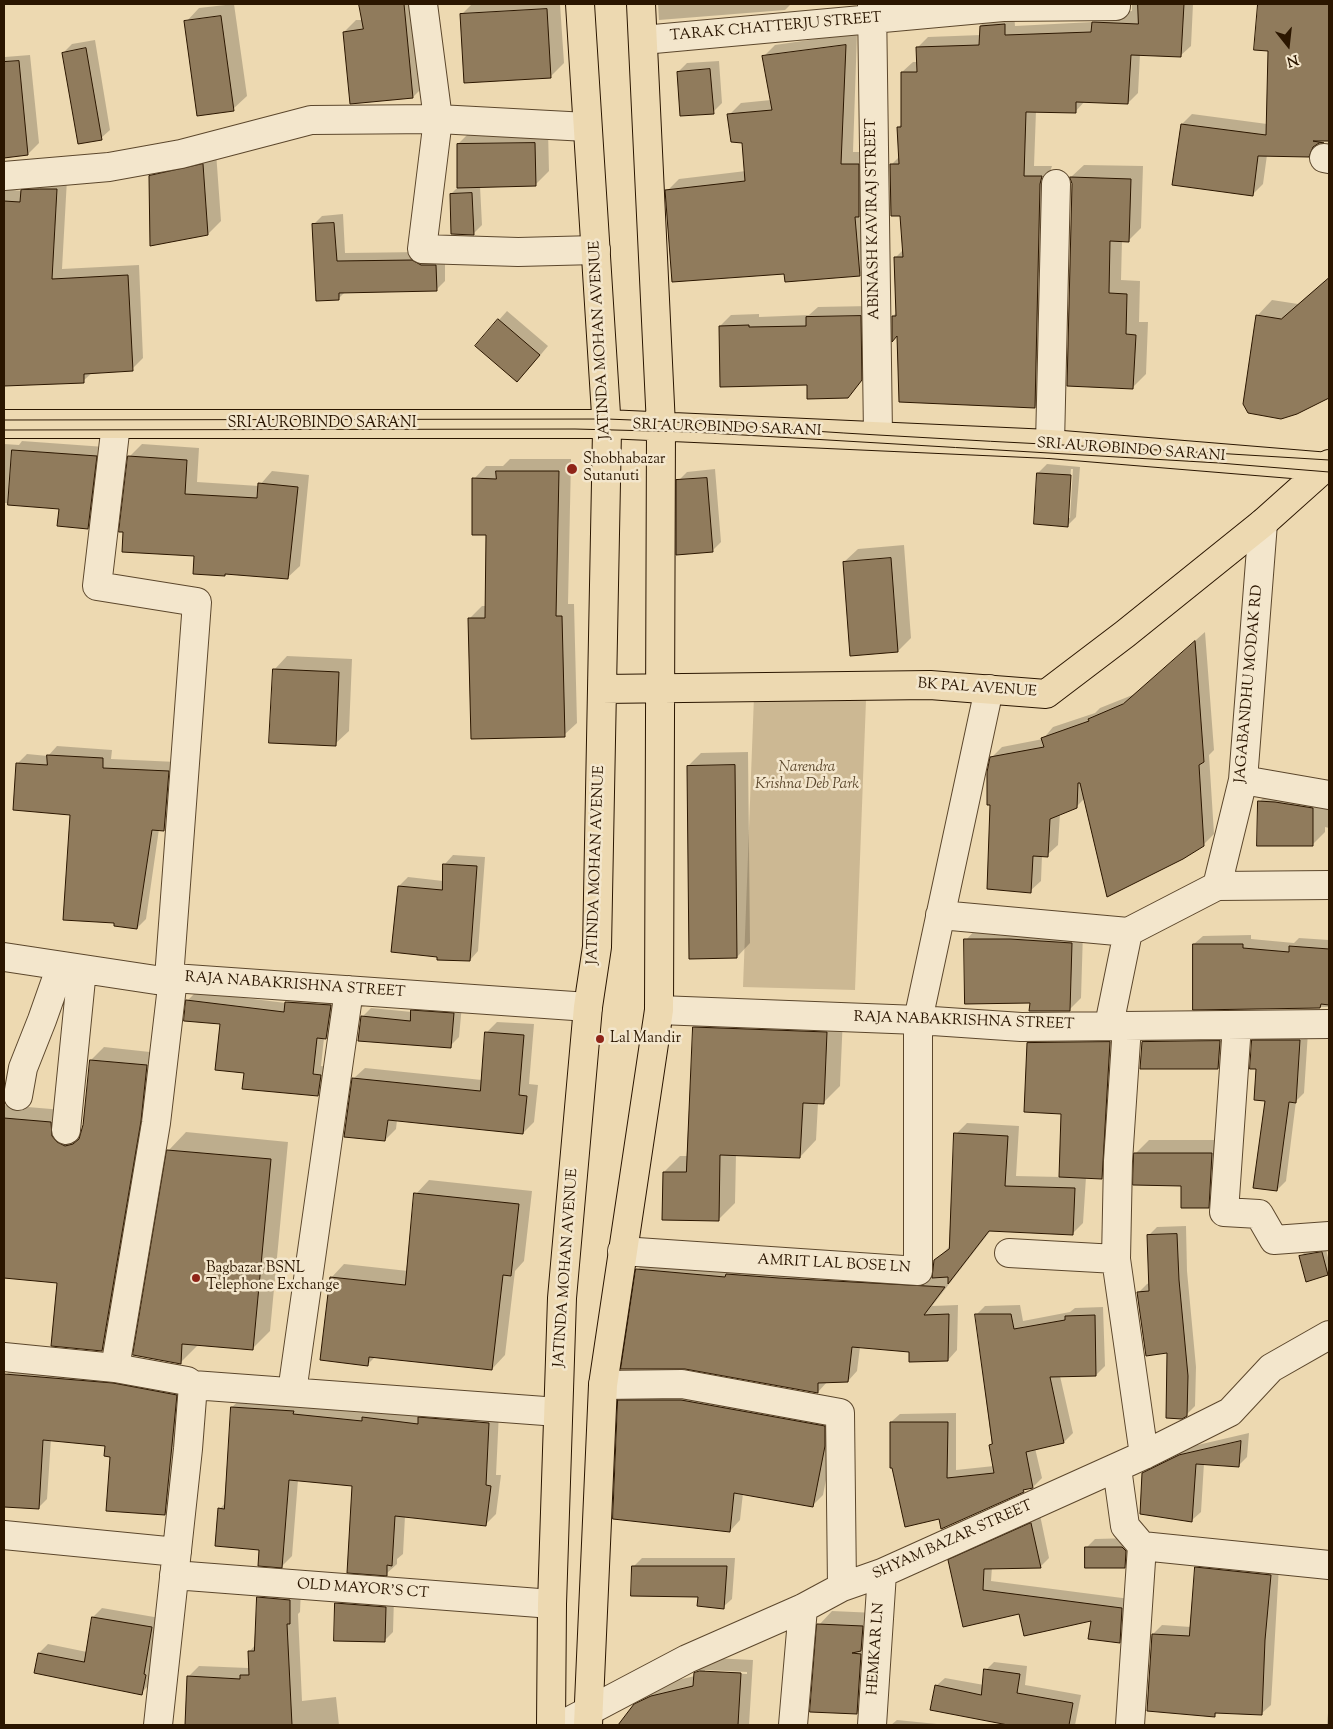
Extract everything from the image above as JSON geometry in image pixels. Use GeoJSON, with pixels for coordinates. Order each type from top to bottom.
{"type":"FeatureCollection","features":[{"type":"Feature","properties":{"kind":"main road","name":"JATINDA MOHAN AVENUE"},"geometry":{"type":"LineString","coordinates":[[551,1725],[552,1604],[562,1298],[588,1007],[597,947],[602,689],[606,424],[580,4]]}},
{"type":"Feature","properties":{"kind":"main road"},"geometry":{"type":"LineString","coordinates":[[588,1719],[603,1385],[659,1010],[661,426],[641,4]]}},
{"type":"Feature","properties":{"kind":"main road","name":"SRI AUROBINDO SARANI"},"geometry":{"type":"LineString","coordinates":[[4,424],[606,424],[1050,444],[1328,466]]}},
{"type":"Feature","properties":{"kind":"main road","name":"BK PAL AVENUE"},"geometry":{"type":"LineString","coordinates":[[602,689],[930,685],[1046,694],[1125,634],[1264,523],[1328,466]]}},
{"type":"Feature","properties":{"kind":"street"},"geometry":{"type":"LineString","coordinates":[[423,4],[438,119],[422,249],[518,252],[596,250]]}},
{"type":"Feature","properties":{"kind":"street","name":"TARAK CHATTERJU STREET"},"geometry":{"type":"LineString","coordinates":[[643,40],[872,12],[1003,7],[1116,6],[1116,4]]}},
{"type":"Feature","properties":{"kind":"street","name":"ABINASH KAVIRAJ STREET"},"geometry":{"type":"LineString","coordinates":[[872,12],[878,435]]}},
{"type":"Feature","properties":{"kind":"street"},"geometry":{"type":"LineString","coordinates":[[4,176],[109,167],[180,154],[311,120],[438,119],[587,127]]}},
{"type":"Feature","properties":{"kind":"street"},"geometry":{"type":"LineString","coordinates":[[1050,444],[1056,184]]}},
{"type":"Feature","properties":{"kind":"street"},"geometry":{"type":"LineString","coordinates":[[115,1368],[156,1123],[171,978],[197,602],[97,586],[116,424]]}},
{"type":"Feature","properties":{"kind":"street","name":"JAGABANDHU MODAK RD"},"geometry":{"type":"LineString","coordinates":[[1217,886],[1243,780],[1264,523]]}},
{"type":"Feature","properties":{"kind":"street"},"geometry":{"type":"LineString","coordinates":[[918,1020],[989,689]]}},
{"type":"Feature","properties":{"kind":"street"},"geometry":{"type":"LineString","coordinates":[[1243,780],[1329,795]]}},
{"type":"Feature","properties":{"kind":"street"},"geometry":{"type":"LineString","coordinates":[[940,915],[1128,932],[1217,886],[1329,885]]}},
{"type":"Feature","properties":{"kind":"street"},"geometry":{"type":"LineString","coordinates":[[1128,932],[1118,1026],[1116,1259],[1144,1455]]}},
{"type":"Feature","properties":{"kind":"street","name":"RAJA NABAKRISHNA STREET"},"geometry":{"type":"LineString","coordinates":[[4,958],[156,980],[171,978],[588,1007]]}},
{"type":"Feature","properties":{"kind":"street"},"geometry":{"type":"LineString","coordinates":[[18,1096],[23,1068],[42,1020],[71,967]]}},
{"type":"Feature","properties":{"kind":"street"},"geometry":{"type":"LineString","coordinates":[[66,1130],[71,967]]}},
{"type":"Feature","properties":{"kind":"street"},"geometry":{"type":"LineString","coordinates":[[292,1392],[349,990]]}},
{"type":"Feature","properties":{"kind":"street","name":"RAJA NABAKRISHNA STREET"},"geometry":{"type":"LineString","coordinates":[[659,1010],[918,1020],[1021,1027],[1329,1024]]}},
{"type":"Feature","properties":{"kind":"street","name":"AMRIT LAL BOSE LN"},"geometry":{"type":"LineString","coordinates":[[622,1252],[918,1270],[918,1020]]}},
{"type":"Feature","properties":{"kind":"street"},"geometry":{"type":"LineString","coordinates":[[1237,1025],[1224,1212],[1259,1214],[1274,1240],[1329,1236]]}},
{"type":"Feature","properties":{"kind":"street"},"geometry":{"type":"LineString","coordinates":[[1009,1253],[1116,1259]]}},
{"type":"Feature","properties":{"kind":"street","name":"SHYAM BAZAR STREET"},"geometry":{"type":"LineString","coordinates":[[562,1725],[588,1719],[687,1659],[803,1608],[842,1587],[882,1573],[1117,1468],[1230,1412],[1271,1368],[1329,1335]]}},
{"type":"Feature","properties":{"kind":"street"},"geometry":{"type":"LineString","coordinates":[[4,1357],[115,1368],[187,1381],[193,1385],[558,1412]]}},
{"type":"Feature","properties":{"kind":"street"},"geometry":{"type":"LineString","coordinates":[[603,1385],[682,1384],[840,1413],[842,1587]]}},
{"type":"Feature","properties":{"kind":"street"},"geometry":{"type":"LineString","coordinates":[[158,1725],[193,1385]]}},
{"type":"Feature","properties":{"kind":"street"},"geometry":{"type":"LineString","coordinates":[[1117,1468],[1125,1526],[1142,1546],[1329,1565]]}},
{"type":"Feature","properties":{"kind":"street","name":"OLD MAYOR'S CT"},"geometry":{"type":"LineString","coordinates":[[4,1535],[176,1564],[552,1604]]}},
{"type":"Feature","properties":{"kind":"street"},"geometry":{"type":"LineString","coordinates":[[1130,1725],[1142,1546]]}},
{"type":"Feature","properties":{"kind":"street","name":"HEMKAR LN"},"geometry":{"type":"LineString","coordinates":[[872,1725],[882,1573]]}},
{"type":"Feature","properties":{"kind":"street"},"geometry":{"type":"LineString","coordinates":[[793,1725],[803,1608]]}},
{"type":"Feature","properties":{"kind":"green space","name":"Narendra Krishna Deb Park"},"geometry":{"type":"Polygon","coordinates":[[[754,696],[866,700],[855,990],[743,987],[754,696]]]}},
{"type":"Feature","properties":{"kind":"building"},"geometry":{"type":"Polygon","coordinates":[[[359,4],[404,4],[413,98],[350,104],[343,32],[363,29],[359,4]]]}},
{"type":"Feature","properties":{"kind":"building"},"geometry":{"type":"Polygon","coordinates":[[[1138,4],[1184,4],[1181,57],[1131,55],[1128,104],[1076,102],[1076,113],[1026,112],[1024,176],[1042,176],[1040,184],[1035,408],[899,402],[897,336],[892,342],[892,316],[896,316],[894,257],[903,257],[900,216],[891,216],[890,164],[899,164],[897,127],[901,127],[901,72],[917,72],[916,47],[979,45],[980,26],[1005,24],[1005,35],[1091,32],[1092,22],[1138,24],[1138,4]]]}},
{"type":"Feature","properties":{"kind":"building"},"geometry":{"type":"Polygon","coordinates":[[[1258,4],[1329,4],[1329,141],[1313,141],[1324,143],[1319,143],[1313,147],[1309,157],[1258,156],[1253,196],[1172,185],[1181,124],[1266,135],[1268,51],[1254,50],[1258,4]]]}},
{"type":"Feature","properties":{"kind":"building"},"geometry":{"type":"Polygon","coordinates":[[[547,9],[551,78],[464,83],[460,14],[547,9]]]}},
{"type":"Feature","properties":{"kind":"building"},"geometry":{"type":"Polygon","coordinates":[[[221,16],[234,111],[197,116],[184,21],[221,16]]]}},
{"type":"Feature","properties":{"kind":"building"},"geometry":{"type":"Polygon","coordinates":[[[846,45],[841,164],[859,164],[859,217],[855,217],[860,276],[785,282],[784,274],[672,282],[665,190],[745,181],[742,143],[731,142],[727,114],[772,110],[762,56],[846,45]]]}},
{"type":"Feature","properties":{"kind":"building"},"geometry":{"type":"Polygon","coordinates":[[[86,48],[102,140],[78,144],[62,53],[86,48]]]}},
{"type":"Feature","properties":{"kind":"building"},"geometry":{"type":"Polygon","coordinates":[[[19,61],[28,155],[4,158],[4,62],[19,61]]]}},
{"type":"Feature","properties":{"kind":"building"},"geometry":{"type":"Polygon","coordinates":[[[710,69],[714,114],[680,116],[677,72],[710,69]]]}},
{"type":"Feature","properties":{"kind":"building"},"geometry":{"type":"Polygon","coordinates":[[[535,143],[536,186],[457,188],[457,144],[535,143]]]}},
{"type":"Feature","properties":{"kind":"building"},"geometry":{"type":"Polygon","coordinates":[[[203,164],[208,235],[150,246],[149,176],[203,164]]]}},
{"type":"Feature","properties":{"kind":"building"},"geometry":{"type":"Polygon","coordinates":[[[1070,177],[1131,179],[1129,242],[1110,241],[1109,293],[1127,294],[1126,334],[1136,335],[1133,389],[1067,386],[1072,184],[1070,177]]]}},
{"type":"Feature","properties":{"kind":"building"},"geometry":{"type":"Polygon","coordinates":[[[57,189],[52,279],[128,275],[133,371],[84,374],[84,383],[4,386],[4,201],[20,202],[21,190],[57,189]]]}},
{"type":"Feature","properties":{"kind":"building"},"geometry":{"type":"Polygon","coordinates":[[[472,193],[474,235],[451,234],[450,194],[472,193]]]}},
{"type":"Feature","properties":{"kind":"building"},"geometry":{"type":"Polygon","coordinates":[[[334,223],[337,261],[412,260],[421,265],[436,265],[437,291],[339,293],[339,300],[316,301],[312,224],[334,223]]]}},
{"type":"Feature","properties":{"kind":"building"},"geometry":{"type":"Polygon","coordinates":[[[1329,278],[1329,398],[1297,414],[1281,419],[1248,413],[1243,404],[1256,315],[1281,319],[1329,278]]]}},
{"type":"Feature","properties":{"kind":"building"},"geometry":{"type":"Polygon","coordinates":[[[861,316],[862,380],[848,398],[807,399],[807,385],[720,387],[719,326],[806,326],[806,317],[861,316]]]}},
{"type":"Feature","properties":{"kind":"building"},"geometry":{"type":"Polygon","coordinates":[[[498,319],[540,355],[517,382],[475,346],[498,319]]]}},
{"type":"Feature","properties":{"kind":"building"},"geometry":{"type":"Polygon","coordinates":[[[12,450],[97,456],[88,529],[57,526],[59,509],[8,505],[12,450]]]}},
{"type":"Feature","properties":{"kind":"building"},"geometry":{"type":"Polygon","coordinates":[[[128,456],[187,460],[185,494],[257,498],[258,483],[298,487],[288,579],[225,574],[225,576],[193,574],[194,556],[122,552],[123,532],[119,532],[128,456]]]}},
{"type":"Feature","properties":{"kind":"building"},"geometry":{"type":"Polygon","coordinates":[[[496,471],[559,471],[556,616],[562,616],[565,737],[471,739],[468,618],[485,618],[486,535],[472,535],[472,478],[496,479],[496,471]]]}},
{"type":"Feature","properties":{"kind":"building"},"geometry":{"type":"Polygon","coordinates":[[[1037,473],[1071,475],[1068,527],[1034,524],[1037,473]]]}},
{"type":"Feature","properties":{"kind":"building"},"geometry":{"type":"Polygon","coordinates":[[[707,478],[713,552],[676,555],[676,480],[707,478]]]}},
{"type":"Feature","properties":{"kind":"building"},"geometry":{"type":"Polygon","coordinates":[[[891,558],[898,652],[850,656],[843,562],[891,558]]]}},
{"type":"Feature","properties":{"kind":"building"},"geometry":{"type":"Polygon","coordinates":[[[1195,641],[1204,762],[1199,765],[1204,846],[1183,859],[1107,897],[1080,783],[1078,783],[1077,808],[1050,819],[1048,857],[1033,856],[1031,893],[987,889],[990,805],[987,805],[987,772],[990,757],[1044,747],[1041,738],[1089,721],[1088,719],[1123,704],[1195,641]]]}},
{"type":"Feature","properties":{"kind":"building"},"geometry":{"type":"Polygon","coordinates":[[[273,669],[339,672],[336,746],[269,743],[273,669]]]}},
{"type":"Feature","properties":{"kind":"building"},"geometry":{"type":"Polygon","coordinates":[[[47,755],[103,758],[103,768],[169,771],[164,831],[152,830],[137,929],[114,926],[114,923],[63,920],[70,815],[13,810],[16,763],[47,765],[47,755]]]}},
{"type":"Feature","properties":{"kind":"building"},"geometry":{"type":"Polygon","coordinates":[[[735,765],[737,958],[689,959],[687,766],[735,765]]]}},
{"type":"Feature","properties":{"kind":"building"},"geometry":{"type":"Polygon","coordinates":[[[1258,801],[1313,808],[1313,846],[1257,846],[1258,801]]]}},
{"type":"Feature","properties":{"kind":"building"},"geometry":{"type":"Polygon","coordinates":[[[443,864],[477,866],[470,961],[437,960],[437,957],[391,952],[398,886],[442,890],[443,864]]]}},
{"type":"Feature","properties":{"kind":"building"},"geometry":{"type":"Polygon","coordinates":[[[964,939],[1010,939],[1072,943],[1070,1011],[1029,1011],[1030,1003],[965,1004],[964,939]]]}},
{"type":"Feature","properties":{"kind":"building"},"geometry":{"type":"Polygon","coordinates":[[[1193,944],[1243,944],[1243,948],[1289,952],[1289,946],[1329,949],[1329,1005],[1321,1004],[1320,1008],[1193,1010],[1193,944]]]}},
{"type":"Feature","properties":{"kind":"building"},"geometry":{"type":"Polygon","coordinates":[[[186,1000],[284,1012],[285,1002],[331,1005],[326,1039],[317,1038],[313,1074],[321,1075],[318,1096],[242,1089],[244,1073],[215,1070],[220,1024],[184,1021],[186,1000]]]}},
{"type":"Feature","properties":{"kind":"building"},"geometry":{"type":"Polygon","coordinates":[[[411,1010],[454,1013],[451,1048],[358,1041],[361,1016],[410,1021],[411,1010]]]}},
{"type":"Feature","properties":{"kind":"building"},"geometry":{"type":"Polygon","coordinates":[[[693,1027],[827,1032],[824,1104],[803,1103],[800,1158],[720,1155],[719,1221],[662,1220],[663,1172],[686,1172],[693,1027]]]}},
{"type":"Feature","properties":{"kind":"building"},"geometry":{"type":"Polygon","coordinates":[[[485,1032],[524,1035],[519,1095],[527,1096],[523,1134],[388,1120],[385,1141],[344,1137],[352,1078],[480,1091],[485,1032]]]}},
{"type":"Feature","properties":{"kind":"building"},"geometry":{"type":"Polygon","coordinates":[[[1252,1040],[1300,1040],[1296,1103],[1289,1102],[1277,1191],[1253,1188],[1265,1101],[1254,1100],[1256,1069],[1250,1069],[1252,1040]]]}},
{"type":"Feature","properties":{"kind":"building"},"geometry":{"type":"Polygon","coordinates":[[[1220,1041],[1218,1069],[1140,1069],[1142,1042],[1220,1041]]]}},
{"type":"Feature","properties":{"kind":"building"},"geometry":{"type":"Polygon","coordinates":[[[1110,1042],[1102,1179],[1059,1177],[1061,1114],[1024,1112],[1027,1043],[1110,1042]]]}},
{"type":"Feature","properties":{"kind":"building"},"geometry":{"type":"Polygon","coordinates":[[[90,1060],[147,1065],[141,1121],[102,1351],[51,1346],[57,1283],[4,1278],[4,1118],[51,1122],[52,1136],[57,1142],[65,1146],[73,1144],[79,1139],[83,1125],[90,1060]]]}},
{"type":"Feature","properties":{"kind":"building"},"geometry":{"type":"Polygon","coordinates":[[[954,1133],[1008,1136],[1005,1186],[1075,1188],[1073,1235],[989,1231],[948,1284],[948,1277],[932,1278],[934,1260],[949,1249],[954,1133]]]}},
{"type":"Feature","properties":{"kind":"building"},"geometry":{"type":"Polygon","coordinates":[[[167,1150],[271,1159],[253,1350],[182,1344],[181,1364],[133,1355],[167,1150]]]}},
{"type":"Feature","properties":{"kind":"building"},"geometry":{"type":"Polygon","coordinates":[[[1134,1153],[1212,1153],[1209,1208],[1181,1208],[1181,1186],[1133,1185],[1134,1153]]]}},
{"type":"Feature","properties":{"kind":"building"},"geometry":{"type":"Polygon","coordinates":[[[414,1193],[519,1204],[511,1276],[503,1275],[492,1370],[369,1357],[368,1366],[320,1360],[330,1277],[405,1285],[414,1193]]]}},
{"type":"Feature","properties":{"kind":"building"},"geometry":{"type":"Polygon","coordinates":[[[1177,1234],[1179,1280],[1188,1376],[1187,1416],[1182,1419],[1166,1418],[1167,1353],[1146,1356],[1137,1292],[1149,1291],[1147,1235],[1177,1234]]]}},
{"type":"Feature","properties":{"kind":"building"},"geometry":{"type":"Polygon","coordinates":[[[1322,1252],[1328,1275],[1306,1282],[1299,1256],[1322,1252]]]}},
{"type":"Feature","properties":{"kind":"building"},"geometry":{"type":"Polygon","coordinates":[[[636,1269],[725,1277],[726,1274],[945,1287],[924,1315],[949,1314],[948,1361],[909,1362],[909,1352],[852,1347],[848,1382],[818,1383],[818,1393],[685,1369],[621,1369],[636,1269]]]}},
{"type":"Feature","properties":{"kind":"building"},"geometry":{"type":"Polygon","coordinates":[[[975,1314],[1011,1314],[1014,1329],[1065,1320],[1065,1316],[1095,1315],[1096,1376],[1050,1377],[1064,1443],[1026,1452],[1033,1488],[1023,1490],[1024,1492],[941,1529],[939,1519],[905,1527],[892,1468],[890,1468],[890,1422],[948,1422],[947,1478],[994,1473],[989,1445],[992,1444],[975,1314]]]}},
{"type":"Feature","properties":{"kind":"building"},"geometry":{"type":"Polygon","coordinates":[[[4,1374],[113,1383],[177,1395],[165,1515],[106,1511],[110,1457],[104,1456],[105,1446],[43,1440],[39,1509],[4,1507],[4,1374]]]}},
{"type":"Feature","properties":{"kind":"building"},"geometry":{"type":"Polygon","coordinates":[[[618,1400],[681,1400],[825,1426],[825,1446],[813,1507],[734,1493],[730,1532],[613,1519],[618,1400]]]}},
{"type":"Feature","properties":{"kind":"building"},"geometry":{"type":"Polygon","coordinates":[[[231,1407],[294,1411],[293,1414],[362,1421],[362,1417],[418,1424],[418,1417],[489,1423],[486,1485],[491,1486],[486,1526],[395,1516],[392,1566],[387,1565],[387,1576],[347,1573],[352,1486],[289,1480],[282,1568],[258,1566],[259,1550],[215,1546],[218,1508],[224,1509],[231,1407]]]}},
{"type":"Feature","properties":{"kind":"building"},"geometry":{"type":"Polygon","coordinates":[[[1241,1441],[1239,1467],[1196,1464],[1192,1522],[1140,1514],[1142,1473],[1179,1455],[1241,1441]]]}},
{"type":"Feature","properties":{"kind":"building"},"geometry":{"type":"Polygon","coordinates":[[[1031,1523],[1041,1568],[984,1569],[983,1590],[1122,1608],[1120,1643],[1088,1639],[1091,1621],[1024,1636],[1019,1614],[963,1627],[948,1560],[1031,1523]]]}},
{"type":"Feature","properties":{"kind":"building"},"geometry":{"type":"Polygon","coordinates":[[[1085,1547],[1122,1547],[1126,1551],[1125,1568],[1085,1568],[1085,1547]]]}},
{"type":"Feature","properties":{"kind":"building"},"geometry":{"type":"Polygon","coordinates":[[[632,1566],[727,1566],[724,1609],[697,1606],[698,1597],[631,1596],[632,1566]]]}},
{"type":"Feature","properties":{"kind":"building"},"geometry":{"type":"Polygon","coordinates":[[[1195,1567],[1271,1575],[1265,1640],[1262,1715],[1215,1713],[1215,1717],[1147,1711],[1152,1634],[1189,1636],[1195,1567]]]}},
{"type":"Feature","properties":{"kind":"building"},"geometry":{"type":"Polygon","coordinates":[[[257,1597],[290,1600],[290,1624],[287,1624],[292,1725],[185,1725],[187,1676],[240,1679],[240,1675],[249,1675],[248,1651],[254,1651],[257,1597]]]}},
{"type":"Feature","properties":{"kind":"building"},"geometry":{"type":"Polygon","coordinates":[[[335,1603],[386,1607],[385,1642],[334,1641],[335,1603]]]}},
{"type":"Feature","properties":{"kind":"building"},"geometry":{"type":"Polygon","coordinates":[[[92,1617],[152,1627],[142,1695],[34,1673],[38,1653],[84,1662],[92,1617]]]}},
{"type":"Feature","properties":{"kind":"building"},"geometry":{"type":"Polygon","coordinates":[[[817,1624],[863,1626],[861,1651],[852,1653],[861,1654],[857,1714],[810,1712],[817,1624]]]}},
{"type":"Feature","properties":{"kind":"building"},"geometry":{"type":"Polygon","coordinates":[[[984,1669],[1020,1674],[1017,1693],[1073,1703],[1069,1725],[1008,1725],[930,1710],[935,1685],[981,1695],[984,1669]]]}},
{"type":"Feature","properties":{"kind":"building"},"geometry":{"type":"Polygon","coordinates":[[[700,1671],[741,1673],[738,1725],[618,1725],[634,1704],[651,1696],[693,1686],[694,1673],[700,1671]]]}},
{"type":"Feature","properties":{"kind":"tram line"},"geometry":{"type":"LineString","coordinates":[[4,420],[607,419],[1329,460]]}},
{"type":"Feature","properties":{"kind":"tram line"},"geometry":{"type":"LineString","coordinates":[[4,430],[575,429],[692,432],[1219,463],[1329,472]]}},
{"type":"Feature","properties":{"kind":"place","name":"Shobhabazar Sutanuti"},"geometry":{"type":"Point","coordinates":[572,469]}},
{"type":"Feature","properties":{"kind":"place","name":"Lal Mandir"},"geometry":{"type":"Point","coordinates":[600,1039]}},
{"type":"Feature","properties":{"kind":"place","name":"Bagbazar BSNL Telephone Exchange"},"geometry":{"type":"Point","coordinates":[196,1278]}}]}
